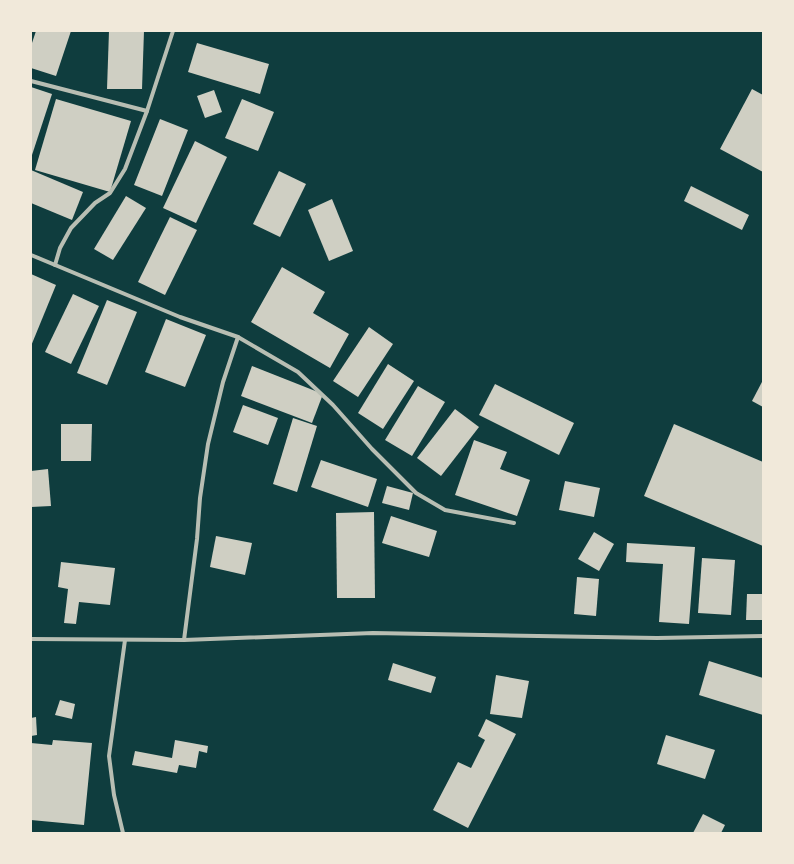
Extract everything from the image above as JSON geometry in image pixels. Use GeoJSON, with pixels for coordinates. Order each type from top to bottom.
{"type":"FeatureCollection","features":[{"type":"Feature","properties":{"kind":"street"},"geometry":{"type":"LineString","coordinates":[[55,265],[60,248],[71,228],[95,203],[110,193],[125,169],[147,112],[172,31]]}},
{"type":"Feature","properties":{"kind":"street"},"geometry":{"type":"LineString","coordinates":[[31,81],[147,112]]}},
{"type":"Feature","properties":{"kind":"street"},"geometry":{"type":"LineString","coordinates":[[31,255],[166,311],[238,338],[298,372],[333,405],[372,449],[416,493],[445,510],[514,523]]}},
{"type":"Feature","properties":{"kind":"street"},"geometry":{"type":"LineString","coordinates":[[184,640],[197,539],[200,498],[208,444],[223,382],[238,338]]}},
{"type":"Feature","properties":{"kind":"street"},"geometry":{"type":"LineString","coordinates":[[31,640],[184,640],[373,633],[657,638],[763,636]]}},
{"type":"Feature","properties":{"kind":"street"},"geometry":{"type":"LineString","coordinates":[[123,833],[114,795],[109,756],[125,640]]}},
{"type":"Feature","properties":{"kind":"building"},"geometry":{"type":"Polygon","coordinates":[[[36,31],[71,31],[56,76],[31,68],[31,46],[36,31]]]}},
{"type":"Feature","properties":{"kind":"building"},"geometry":{"type":"Polygon","coordinates":[[[109,31],[144,31],[142,89],[107,89],[109,31]]]}},
{"type":"Feature","properties":{"kind":"building"},"geometry":{"type":"Polygon","coordinates":[[[197,43],[269,64],[260,94],[188,72],[197,43]]]}},
{"type":"Feature","properties":{"kind":"building"},"geometry":{"type":"Polygon","coordinates":[[[31,87],[52,94],[31,158],[31,87]]]}},
{"type":"Feature","properties":{"kind":"building"},"geometry":{"type":"Polygon","coordinates":[[[752,89],[763,95],[763,172],[720,149],[752,89]]]}},
{"type":"Feature","properties":{"kind":"building"},"geometry":{"type":"Polygon","coordinates":[[[214,90],[222,112],[205,118],[197,96],[214,90]]]}},
{"type":"Feature","properties":{"kind":"building"},"geometry":{"type":"Polygon","coordinates":[[[56,99],[131,121],[110,192],[35,170],[56,99]]]}},
{"type":"Feature","properties":{"kind":"building"},"geometry":{"type":"Polygon","coordinates":[[[242,99],[274,112],[258,151],[225,138],[242,99]]]}},
{"type":"Feature","properties":{"kind":"building"},"geometry":{"type":"Polygon","coordinates":[[[160,119],[188,130],[162,196],[134,185],[160,119]]]}},
{"type":"Feature","properties":{"kind":"building"},"geometry":{"type":"Polygon","coordinates":[[[195,141],[227,157],[196,223],[163,208],[195,141]]]}},
{"type":"Feature","properties":{"kind":"building"},"geometry":{"type":"Polygon","coordinates":[[[31,170],[83,192],[72,220],[31,203],[31,170]]]}},
{"type":"Feature","properties":{"kind":"building"},"geometry":{"type":"Polygon","coordinates":[[[279,171],[306,184],[280,237],[253,224],[279,171]]]}},
{"type":"Feature","properties":{"kind":"building"},"geometry":{"type":"Polygon","coordinates":[[[691,186],[749,215],[742,230],[684,201],[691,186]]]}},
{"type":"Feature","properties":{"kind":"building"},"geometry":{"type":"Polygon","coordinates":[[[126,196],[146,208],[113,260],[94,249],[126,196]]]}},
{"type":"Feature","properties":{"kind":"building"},"geometry":{"type":"Polygon","coordinates":[[[332,199],[353,251],[329,261],[308,210],[332,199]]]}},
{"type":"Feature","properties":{"kind":"building"},"geometry":{"type":"Polygon","coordinates":[[[170,217],[197,230],[165,295],[138,282],[170,217]]]}},
{"type":"Feature","properties":{"kind":"building"},"geometry":{"type":"Polygon","coordinates":[[[282,267],[325,292],[313,313],[349,334],[330,368],[251,322],[282,267]]]}},
{"type":"Feature","properties":{"kind":"building"},"geometry":{"type":"Polygon","coordinates":[[[31,274],[56,285],[31,346],[31,274]]]}},
{"type":"Feature","properties":{"kind":"building"},"geometry":{"type":"Polygon","coordinates":[[[73,294],[99,306],[71,364],[45,352],[73,294]]]}},
{"type":"Feature","properties":{"kind":"building"},"geometry":{"type":"Polygon","coordinates":[[[107,300],[137,312],[107,385],[77,373],[107,300]]]}},
{"type":"Feature","properties":{"kind":"building"},"geometry":{"type":"Polygon","coordinates":[[[166,319],[206,335],[185,387],[145,372],[166,319]]]}},
{"type":"Feature","properties":{"kind":"building"},"geometry":{"type":"Polygon","coordinates":[[[369,327],[393,344],[358,397],[333,381],[369,327]]]}},
{"type":"Feature","properties":{"kind":"building"},"geometry":{"type":"Polygon","coordinates":[[[388,364],[414,381],[383,429],[358,413],[388,364]]]}},
{"type":"Feature","properties":{"kind":"building"},"geometry":{"type":"Polygon","coordinates":[[[252,366],[323,394],[312,423],[241,396],[252,366]]]}},
{"type":"Feature","properties":{"kind":"building"},"geometry":{"type":"Polygon","coordinates":[[[763,380],[763,407],[752,401],[763,380]]]}},
{"type":"Feature","properties":{"kind":"building"},"geometry":{"type":"Polygon","coordinates":[[[495,384],[574,423],[559,455],[479,415],[495,384]]]}},
{"type":"Feature","properties":{"kind":"building"},"geometry":{"type":"Polygon","coordinates":[[[418,386],[445,402],[412,456],[385,440],[418,386]]]}},
{"type":"Feature","properties":{"kind":"building"},"geometry":{"type":"Polygon","coordinates":[[[243,405],[278,418],[268,445],[233,432],[243,405]]]}},
{"type":"Feature","properties":{"kind":"building"},"geometry":{"type":"Polygon","coordinates":[[[455,409],[479,427],[441,476],[417,458],[455,409]]]}},
{"type":"Feature","properties":{"kind":"building"},"geometry":{"type":"Polygon","coordinates":[[[293,418],[317,426],[297,492],[273,484],[293,418]]]}},
{"type":"Feature","properties":{"kind":"building"},"geometry":{"type":"Polygon","coordinates":[[[61,424],[92,424],[91,461],[61,461],[61,424]]]}},
{"type":"Feature","properties":{"kind":"building"},"geometry":{"type":"Polygon","coordinates":[[[674,424],[763,462],[763,546],[644,496],[674,424]]]}},
{"type":"Feature","properties":{"kind":"building"},"geometry":{"type":"Polygon","coordinates":[[[474,440],[507,452],[500,469],[530,480],[517,516],[455,495],[474,440]]]}},
{"type":"Feature","properties":{"kind":"building"},"geometry":{"type":"Polygon","coordinates":[[[321,460],[377,479],[368,507],[311,487],[321,460]]]}},
{"type":"Feature","properties":{"kind":"building"},"geometry":{"type":"Polygon","coordinates":[[[48,469],[51,506],[31,507],[31,471],[48,469]]]}},
{"type":"Feature","properties":{"kind":"building"},"geometry":{"type":"Polygon","coordinates":[[[565,481],[600,488],[594,517],[559,510],[565,481]]]}},
{"type":"Feature","properties":{"kind":"building"},"geometry":{"type":"Polygon","coordinates":[[[387,486],[413,493],[409,510],[382,503],[387,486]]]}},
{"type":"Feature","properties":{"kind":"building"},"geometry":{"type":"Polygon","coordinates":[[[374,512],[375,598],[337,598],[336,513],[374,512]]]}},
{"type":"Feature","properties":{"kind":"building"},"geometry":{"type":"Polygon","coordinates":[[[391,516],[437,531],[429,557],[382,543],[391,516]]]}},
{"type":"Feature","properties":{"kind":"building"},"geometry":{"type":"Polygon","coordinates":[[[594,532],[614,544],[599,571],[578,559],[594,532]]]}},
{"type":"Feature","properties":{"kind":"building"},"geometry":{"type":"Polygon","coordinates":[[[216,536],[252,543],[245,575],[210,567],[216,536]]]}},
{"type":"Feature","properties":{"kind":"building"},"geometry":{"type":"Polygon","coordinates":[[[627,543],[695,547],[689,624],[659,622],[663,564],[626,562],[627,543]]]}},
{"type":"Feature","properties":{"kind":"building"},"geometry":{"type":"Polygon","coordinates":[[[702,558],[735,560],[731,615],[698,613],[702,558]]]}},
{"type":"Feature","properties":{"kind":"building"},"geometry":{"type":"Polygon","coordinates":[[[61,562],[115,568],[110,605],[79,602],[76,624],[64,623],[68,589],[58,587],[61,562]]]}},
{"type":"Feature","properties":{"kind":"building"},"geometry":{"type":"Polygon","coordinates":[[[577,577],[599,579],[596,616],[574,614],[577,577]]]}},
{"type":"Feature","properties":{"kind":"building"},"geometry":{"type":"Polygon","coordinates":[[[747,594],[763,594],[763,620],[746,620],[747,594]]]}},
{"type":"Feature","properties":{"kind":"building"},"geometry":{"type":"Polygon","coordinates":[[[709,661],[763,678],[763,715],[699,695],[709,661]]]}},
{"type":"Feature","properties":{"kind":"building"},"geometry":{"type":"Polygon","coordinates":[[[393,663],[436,677],[431,693],[388,680],[393,663]]]}},
{"type":"Feature","properties":{"kind":"building"},"geometry":{"type":"Polygon","coordinates":[[[496,675],[529,681],[522,718],[490,714],[496,675]]]}},
{"type":"Feature","properties":{"kind":"building"},"geometry":{"type":"Polygon","coordinates":[[[60,700],[75,704],[72,719],[55,715],[60,700]]]}},
{"type":"Feature","properties":{"kind":"building"},"geometry":{"type":"Polygon","coordinates":[[[36,717],[37,735],[31,736],[31,718],[36,717]]]}},
{"type":"Feature","properties":{"kind":"building"},"geometry":{"type":"Polygon","coordinates":[[[486,719],[516,734],[468,828],[433,810],[458,762],[471,768],[485,740],[478,736],[486,719]]]}},
{"type":"Feature","properties":{"kind":"building"},"geometry":{"type":"Polygon","coordinates":[[[666,735],[715,750],[705,779],[657,764],[666,735]]]}},
{"type":"Feature","properties":{"kind":"building"},"geometry":{"type":"Polygon","coordinates":[[[53,740],[92,743],[84,825],[31,820],[31,743],[52,745],[53,740]]]}},
{"type":"Feature","properties":{"kind":"building"},"geometry":{"type":"Polygon","coordinates":[[[175,740],[208,746],[207,753],[199,751],[196,768],[179,765],[177,773],[132,765],[135,751],[172,758],[175,740]]]}},
{"type":"Feature","properties":{"kind":"building"},"geometry":{"type":"Polygon","coordinates":[[[703,814],[725,825],[721,833],[693,833],[703,814]]]}}]}
